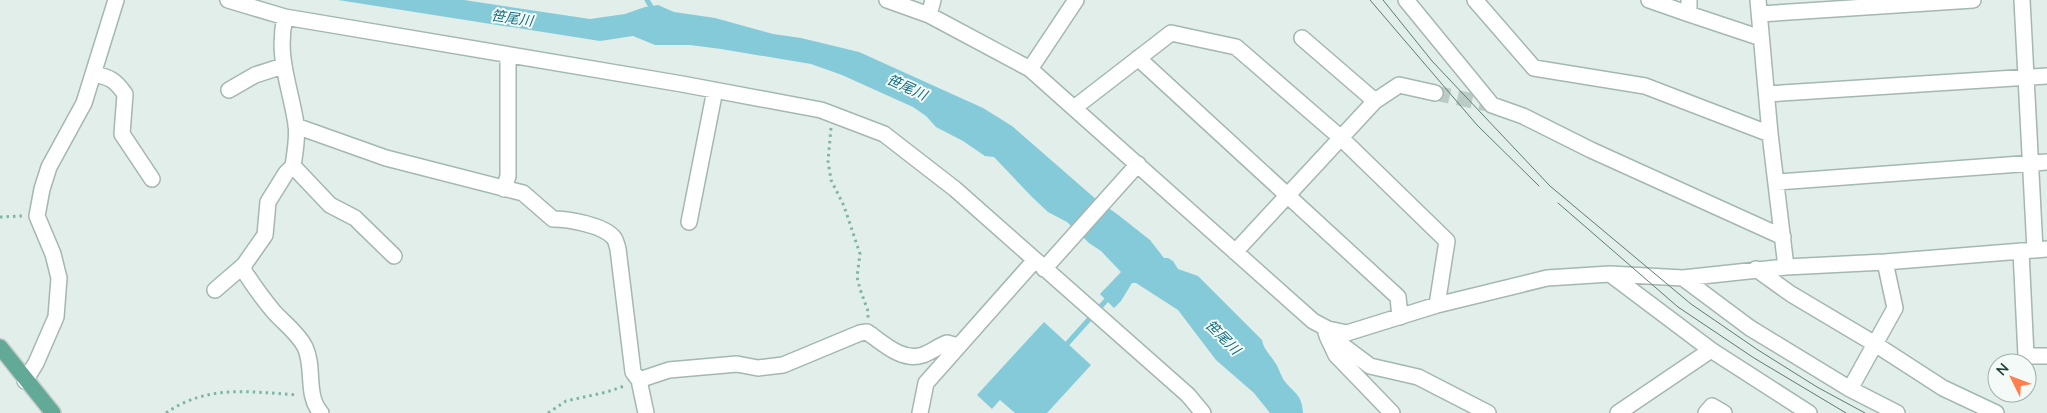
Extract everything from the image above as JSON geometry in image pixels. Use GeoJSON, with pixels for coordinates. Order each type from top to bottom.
{"type":"FeatureCollection","features":[{"type":"Feature","properties":{"kind":"main road"},"geometry":{"type":"LineString","coordinates":[[0,347],[25,381],[53,413]]}},
{"type":"Feature","properties":{"kind":"street"},"geometry":{"type":"LineString","coordinates":[[25,381],[36,363],[56,317],[59,278],[53,254],[37,216],[42,189],[49,166],[84,102],[116,0]]}},
{"type":"Feature","properties":{"kind":"street"},"geometry":{"type":"LineString","coordinates":[[228,0],[285,17],[715,90],[821,110],[884,134],[955,189],[1188,395],[1203,413]]}},
{"type":"Feature","properties":{"kind":"street"},"geometry":{"type":"LineString","coordinates":[[887,0],[929,15],[1030,69],[1074,108],[1134,168],[1235,252],[1326,333],[1370,366],[1418,377],[1488,413]]}},
{"type":"Feature","properties":{"kind":"street"},"geometry":{"type":"LineString","coordinates":[[929,15],[933,0]]}},
{"type":"Feature","properties":{"kind":"street"},"geometry":{"type":"LineString","coordinates":[[1030,69],[1076,0]]}},
{"type":"Feature","properties":{"kind":"street"},"geometry":{"type":"LineString","coordinates":[[1406,0],[1492,105],[1523,116],[1591,150],[1783,237]]}},
{"type":"Feature","properties":{"kind":"street"},"geometry":{"type":"LineString","coordinates":[[1649,0],[1689,7],[1762,38]]}},
{"type":"Feature","properties":{"kind":"street"},"geometry":{"type":"LineString","coordinates":[[1786,267],[1770,134],[1759,7],[1973,0]]}},
{"type":"Feature","properties":{"kind":"street"},"geometry":{"type":"LineString","coordinates":[[2022,0],[2034,250],[2026,356],[2047,356]]}},
{"type":"Feature","properties":{"kind":"street"},"geometry":{"type":"LineString","coordinates":[[1480,2],[1534,68],[1645,86],[1770,134]]}},
{"type":"Feature","properties":{"kind":"street"},"geometry":{"type":"LineString","coordinates":[[285,17],[282,32],[283,66],[296,126],[294,166],[330,205],[355,218],[394,256]]}},
{"type":"Feature","properties":{"kind":"street"},"geometry":{"type":"LineString","coordinates":[[1074,108],[1171,33],[1236,46],[1341,138],[1447,241],[1437,305]]}},
{"type":"Feature","properties":{"kind":"street"},"geometry":{"type":"LineString","coordinates":[[1302,38],[1375,101]]}},
{"type":"Feature","properties":{"kind":"street"},"geometry":{"type":"LineString","coordinates":[[504,188],[508,176],[508,55]]}},
{"type":"Feature","properties":{"kind":"street"},"geometry":{"type":"LineString","coordinates":[[1138,58],[1398,297],[1400,317]]}},
{"type":"Feature","properties":{"kind":"street"},"geometry":{"type":"LineString","coordinates":[[229,90],[256,75],[283,66]]}},
{"type":"Feature","properties":{"kind":"street"},"geometry":{"type":"LineString","coordinates":[[93,74],[117,82],[125,94],[122,134],[152,179]]}},
{"type":"Feature","properties":{"kind":"street"},"geometry":{"type":"LineString","coordinates":[[1767,94],[2047,76]]}},
{"type":"Feature","properties":{"kind":"street"},"geometry":{"type":"LineString","coordinates":[[1235,252],[1375,101],[1399,85],[1435,93]]}},
{"type":"Feature","properties":{"kind":"street"},"geometry":{"type":"LineString","coordinates":[[689,222],[715,90]]}},
{"type":"Feature","properties":{"kind":"street"},"geometry":{"type":"LineString","coordinates":[[296,126],[386,158],[523,193],[553,219],[565,219],[603,229],[614,238],[618,249],[633,372],[639,380],[646,413]]}},
{"type":"Feature","properties":{"kind":"street"},"geometry":{"type":"LineString","coordinates":[[1777,182],[2047,162]]}},
{"type":"Feature","properties":{"kind":"street"},"geometry":{"type":"LineString","coordinates":[[215,290],[244,265],[266,235],[268,202],[286,173],[294,166]]}},
{"type":"Feature","properties":{"kind":"street"},"geometry":{"type":"LineString","coordinates":[[920,413],[926,382],[958,346],[1040,264],[1057,254],[1134,168]]}},
{"type":"Feature","properties":{"kind":"street"},"geometry":{"type":"LineString","coordinates":[[1313,321],[1328,329],[1347,333],[1437,305],[1547,278],[1610,274],[1683,278],[1786,267],[1885,262],[2034,250]]}},
{"type":"Feature","properties":{"kind":"street"},"geometry":{"type":"LineString","coordinates":[[1850,389],[1895,308],[1885,262]]}},
{"type":"Feature","properties":{"kind":"street"},"geometry":{"type":"LineString","coordinates":[[244,265],[244,271],[274,312],[304,345],[311,363],[312,396],[321,413]]}},
{"type":"Feature","properties":{"kind":"street"},"geometry":{"type":"LineString","coordinates":[[1756,270],[1791,294],[1875,344],[1943,388],[1996,413]]}},
{"type":"Feature","properties":{"kind":"street"},"geometry":{"type":"LineString","coordinates":[[1610,274],[1711,350],[1809,413]]}},
{"type":"Feature","properties":{"kind":"street"},"geometry":{"type":"LineString","coordinates":[[1683,278],[1750,328],[1850,389],[1897,413]]}},
{"type":"Feature","properties":{"kind":"street"},"geometry":{"type":"LineString","coordinates":[[639,380],[668,370],[737,364],[758,368],[783,365],[860,333],[867,332],[897,352],[910,356],[922,355],[947,342],[958,346]]}},
{"type":"Feature","properties":{"kind":"street"},"geometry":{"type":"LineString","coordinates":[[1326,333],[1336,355],[1392,413]]}},
{"type":"Feature","properties":{"kind":"street"},"geometry":{"type":"LineString","coordinates":[[1618,413],[1711,350]]}},
{"type":"Feature","properties":{"kind":"street"},"geometry":{"type":"LineString","coordinates":[[1706,413],[1712,406],[1724,413]]}},
{"type":"Feature","properties":{"kind":"path"},"geometry":{"type":"LineString","coordinates":[[835,115],[828,161],[832,180],[844,206],[860,254],[857,277],[868,311],[867,332]]}},
{"type":"Feature","properties":{"kind":"path"},"geometry":{"type":"LineString","coordinates":[[0,217],[37,216]]}},
{"type":"Feature","properties":{"kind":"path"},"geometry":{"type":"LineString","coordinates":[[548,413],[566,402],[607,392],[639,380]]}},
{"type":"Feature","properties":{"kind":"path"},"geometry":{"type":"LineString","coordinates":[[166,413],[199,397],[226,391],[312,396]]}},
{"type":"Feature","properties":{"kind":"water","name":"笹尾川"},"geometry":{"type":"Polygon","coordinates":[[[338,0],[464,0],[590,19],[625,14],[658,5],[674,12],[715,18],[773,34],[801,38],[859,52],[983,108],[1012,126],[1098,201],[1150,240],[1164,258],[1173,261],[1178,269],[1198,276],[1262,340],[1265,349],[1277,365],[1283,379],[1299,397],[1303,413],[1270,413],[1254,393],[1216,360],[1178,310],[1136,283],[1132,283],[1121,301],[1114,308],[1100,294],[1121,272],[1101,251],[1089,243],[1067,222],[1048,212],[994,157],[985,156],[963,141],[936,127],[926,116],[913,107],[842,75],[811,64],[721,49],[690,45],[655,45],[633,36],[600,41],[338,0]]]}},
{"type":"Feature","properties":{"kind":"water"},"geometry":{"type":"Polygon","coordinates":[[[1044,322],[1091,365],[1047,413],[1015,413],[1000,400],[992,409],[977,395],[1044,322]]]}},
{"type":"Feature","properties":{"kind":"waterway"},"geometry":{"type":"LineString","coordinates":[[647,0],[653,10]]}},
{"type":"Feature","properties":{"kind":"waterway"},"geometry":{"type":"LineString","coordinates":[[1066,345],[1111,295]]}},
{"type":"Feature","properties":{"kind":"tunnel"},"geometry":{"type":"LineString","coordinates":[[1435,93],[1492,105]]}},
{"type":"Feature","properties":{"kind":"tram line"},"geometry":{"type":"LineString","coordinates":[[1370,0],[1477,125],[1539,186]]}},
{"type":"Feature","properties":{"kind":"tram line"},"geometry":{"type":"LineString","coordinates":[[1383,0],[1432,61],[1550,186],[1691,304],[1758,350],[1817,387],[1865,413]]}},
{"type":"Feature","properties":{"kind":"tram line"},"geometry":{"type":"LineString","coordinates":[[1558,203],[1678,307],[1754,358],[1846,413]]}}]}
